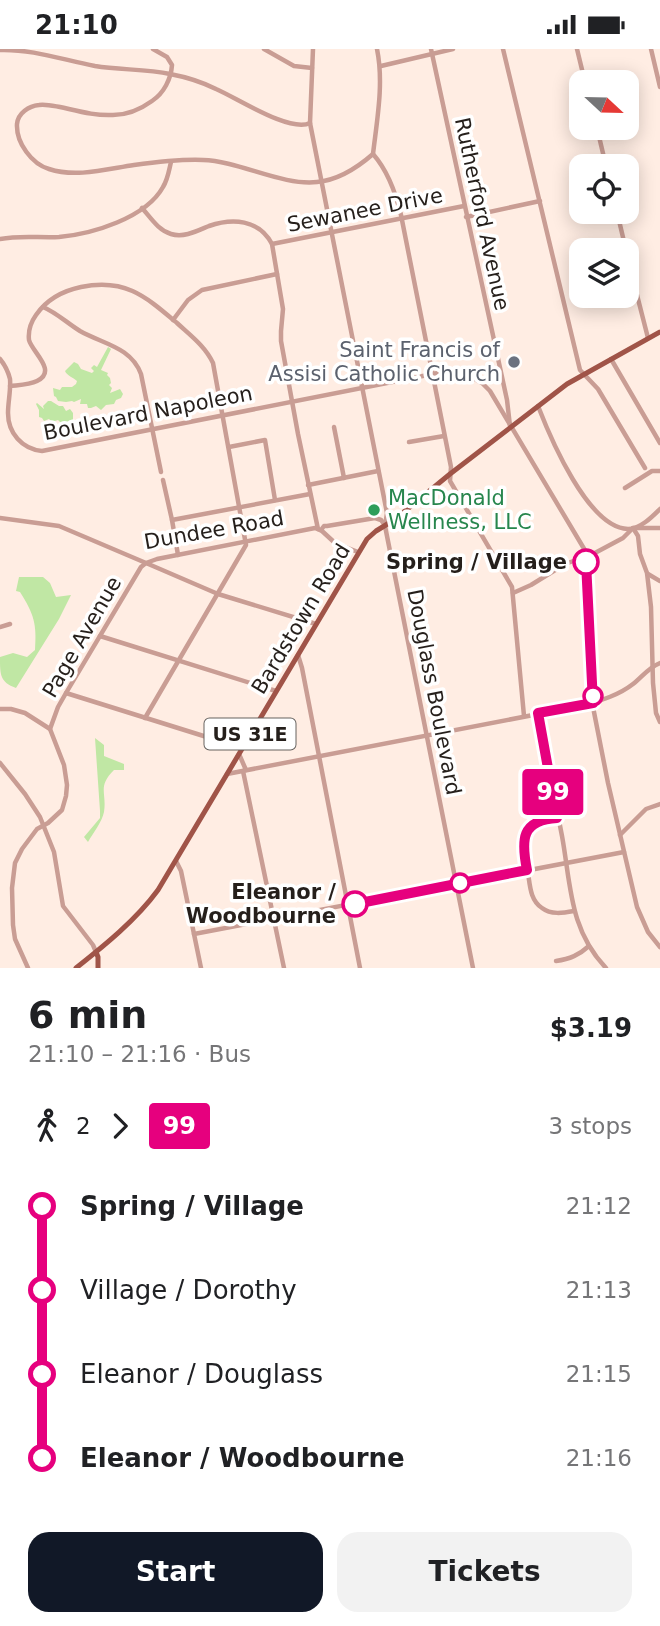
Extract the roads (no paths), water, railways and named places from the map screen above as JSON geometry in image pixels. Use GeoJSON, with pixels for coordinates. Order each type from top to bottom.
{"type":"FeatureCollection","features":[{"type":"Feature","properties":{"kind":"main road","name":"Bardstown Road"},"geometry":{"type":"LineString","coordinates":[[76,968],[122,929],[158,890],[367,539],[567,384],[660,332]]}},
{"type":"Feature","properties":{"kind":"main road"},"geometry":{"type":"LineString","coordinates":[[96,951],[98,968]]}},
{"type":"Feature","properties":{"kind":"street"},"geometry":{"type":"LineString","coordinates":[[153,49],[167,57],[173,65],[165,87],[157,97],[132,112],[114,115],[39,105],[24,112],[17,124],[23,145],[30,156],[51,170],[89,172],[171,162],[217,161],[305,182],[321,181],[349,172],[373,154]]}},
{"type":"Feature","properties":{"kind":"street"},"geometry":{"type":"LineString","coordinates":[[264,49],[294,65],[312,68]]}},
{"type":"Feature","properties":{"kind":"street","name":"Douglass Boulevard"},"geometry":{"type":"LineString","coordinates":[[313,49],[310,123],[387,513],[385,526],[473,968]]}},
{"type":"Feature","properties":{"kind":"street"},"geometry":{"type":"LineString","coordinates":[[377,49],[381,66],[373,154],[397,197],[451,467],[450,481],[512,587],[524,716]]}},
{"type":"Feature","properties":{"kind":"street"},"geometry":{"type":"LineString","coordinates":[[381,66],[431,52],[453,49]]}},
{"type":"Feature","properties":{"kind":"street"},"geometry":{"type":"LineString","coordinates":[[503,49],[580,370],[598,389],[645,468]]}},
{"type":"Feature","properties":{"kind":"street"},"geometry":{"type":"LineString","coordinates":[[578,49],[583,70]]}},
{"type":"Feature","properties":{"kind":"street"},"geometry":{"type":"LineString","coordinates":[[651,49],[660,87]]}},
{"type":"Feature","properties":{"kind":"street"},"geometry":{"type":"LineString","coordinates":[[0,50],[45,54],[96,66],[171,74],[206,84],[276,118],[301,125],[310,123]]}},
{"type":"Feature","properties":{"kind":"street","name":"Rutherford Avenue"},"geometry":{"type":"LineString","coordinates":[[431,52],[508,400],[510,427]]}},
{"type":"Feature","properties":{"kind":"street"},"geometry":{"type":"LineString","coordinates":[[0,239],[81,234],[114,224],[153,200],[163,188],[171,162]]}},
{"type":"Feature","properties":{"kind":"street","name":"Sewanee Drive"},"geometry":{"type":"LineString","coordinates":[[466,217],[540,201]]}},
{"type":"Feature","properties":{"kind":"street","name":"Sewanee Drive"},"geometry":{"type":"LineString","coordinates":[[272,244],[464,206]]}},
{"type":"Feature","properties":{"kind":"street"},"geometry":{"type":"LineString","coordinates":[[142,208],[158,226],[169,233],[184,235],[221,223],[244,222],[261,229],[272,244],[283,309],[281,341],[318,529],[335,543],[358,552]]}},
{"type":"Feature","properties":{"kind":"street"},"geometry":{"type":"LineString","coordinates":[[173,320],[188,300],[202,290],[277,274]]}},
{"type":"Feature","properties":{"kind":"street"},"geometry":{"type":"LineString","coordinates":[[10,386],[35,382],[44,373],[44,363],[32,347],[29,336],[32,321],[43,307],[69,290],[97,284],[119,286],[152,303],[198,341],[213,363],[247,541],[245,549],[145,718]]}},
{"type":"Feature","properties":{"kind":"street"},"geometry":{"type":"LineString","coordinates":[[639,302],[648,338]]}},
{"type":"Feature","properties":{"kind":"street"},"geometry":{"type":"LineString","coordinates":[[43,307],[82,332],[118,348],[132,358],[141,374],[161,472]]}},
{"type":"Feature","properties":{"kind":"street","name":"Boulevard Napoleon"},"geometry":{"type":"LineString","coordinates":[[0,359],[7,369],[10,386],[8,414],[11,428],[22,443],[33,449],[46,450],[432,375],[455,372],[471,377],[493,394],[510,427],[585,549],[586,557]]}},
{"type":"Feature","properties":{"kind":"street"},"geometry":{"type":"LineString","coordinates":[[611,359],[660,443]]}},
{"type":"Feature","properties":{"kind":"street"},"geometry":{"type":"LineString","coordinates":[[538,406],[561,460],[579,489],[604,517],[625,528],[660,528]]}},
{"type":"Feature","properties":{"kind":"street"},"geometry":{"type":"LineString","coordinates":[[334,427],[344,478]]}},
{"type":"Feature","properties":{"kind":"street"},"geometry":{"type":"LineString","coordinates":[[653,432],[660,428]]}},
{"type":"Feature","properties":{"kind":"street"},"geometry":{"type":"LineString","coordinates":[[409,442],[444,436]]}},
{"type":"Feature","properties":{"kind":"street"},"geometry":{"type":"LineString","coordinates":[[229,447],[265,440],[275,501]]}},
{"type":"Feature","properties":{"kind":"street"},"geometry":{"type":"LineString","coordinates":[[308,485],[378,471]]}},
{"type":"Feature","properties":{"kind":"street"},"geometry":{"type":"LineString","coordinates":[[625,488],[652,471],[660,471]]}},
{"type":"Feature","properties":{"kind":"street"},"geometry":{"type":"LineString","coordinates":[[163,480],[178,555]]}},
{"type":"Feature","properties":{"kind":"street"},"geometry":{"type":"LineString","coordinates":[[172,520],[310,494]]}},
{"type":"Feature","properties":{"kind":"street"},"geometry":{"type":"LineString","coordinates":[[513,593],[565,564],[586,557],[623,538],[660,509]]}},
{"type":"Feature","properties":{"kind":"street","name":"Dundee Road"},"geometry":{"type":"LineString","coordinates":[[0,518],[59,526],[146,563],[247,541],[375,518],[382,520],[385,526]]}},
{"type":"Feature","properties":{"kind":"street"},"geometry":{"type":"LineString","coordinates":[[633,528],[638,536],[640,554],[648,573],[652,666],[656,713],[660,722]]}},
{"type":"Feature","properties":{"kind":"street"},"geometry":{"type":"LineString","coordinates":[[586,557],[593,703],[608,783],[641,919],[660,947]]}},
{"type":"Feature","properties":{"kind":"street"},"geometry":{"type":"LineString","coordinates":[[146,563],[218,594],[316,624]]}},
{"type":"Feature","properties":{"kind":"street","name":"Page Avenue"},"geometry":{"type":"LineString","coordinates":[[50,729],[66,693],[141,567],[146,563]]}},
{"type":"Feature","properties":{"kind":"street"},"geometry":{"type":"LineString","coordinates":[[648,573],[660,581]]}},
{"type":"Feature","properties":{"kind":"street"},"geometry":{"type":"LineString","coordinates":[[0,627],[10,624]]}},
{"type":"Feature","properties":{"kind":"street"},"geometry":{"type":"LineString","coordinates":[[100,636],[276,691]]}},
{"type":"Feature","properties":{"kind":"street"},"geometry":{"type":"LineString","coordinates":[[298,654],[360,968]]}},
{"type":"Feature","properties":{"kind":"street"},"geometry":{"type":"LineString","coordinates":[[227,774],[593,703],[624,690],[652,666],[660,663]]}},
{"type":"Feature","properties":{"kind":"street"},"geometry":{"type":"LineString","coordinates":[[66,693],[241,751],[284,968]]}},
{"type":"Feature","properties":{"kind":"street"},"geometry":{"type":"LineString","coordinates":[[0,709],[25,713],[50,729],[64,765],[67,792],[60,813],[37,829],[17,858],[14,871],[12,925],[28,968]]}},
{"type":"Feature","properties":{"kind":"street"},"geometry":{"type":"LineString","coordinates":[[538,713],[574,911],[580,930],[606,968]]}},
{"type":"Feature","properties":{"kind":"street"},"geometry":{"type":"LineString","coordinates":[[0,763],[29,800],[44,825],[54,852],[62,906],[96,951]]}},
{"type":"Feature","properties":{"kind":"street"},"geometry":{"type":"LineString","coordinates":[[620,835],[646,809],[660,804]]}},
{"type":"Feature","properties":{"kind":"street"},"geometry":{"type":"LineString","coordinates":[[557,818],[536,823],[526,832],[523,845],[527,870],[533,898],[539,906],[552,913],[574,911]]}},
{"type":"Feature","properties":{"kind":"street"},"geometry":{"type":"LineString","coordinates":[[194,934],[624,852]]}},
{"type":"Feature","properties":{"kind":"street"},"geometry":{"type":"LineString","coordinates":[[175,860],[181,871],[201,968]]}},
{"type":"Feature","properties":{"kind":"street"},"geometry":{"type":"LineString","coordinates":[[556,961],[566,960],[589,946]]}},
{"type":"Feature","properties":{"kind":"place","name":"Saint Francis of Assisi Catholic Church"},"geometry":{"type":"Point","coordinates":[514,362]}},
{"type":"Feature","properties":{"kind":"place","name":"MacDonald Wellness, LLC"},"geometry":{"type":"Point","coordinates":[374,510]}},
{"type":"Feature","properties":{"kind":"place","name":"Spring / Village"},"geometry":{"type":"Point","coordinates":[586,562]}},
{"type":"Feature","properties":{"kind":"place","name":"Eleanor / Woodbourne"},"geometry":{"type":"Point","coordinates":[355,904]}}]}
